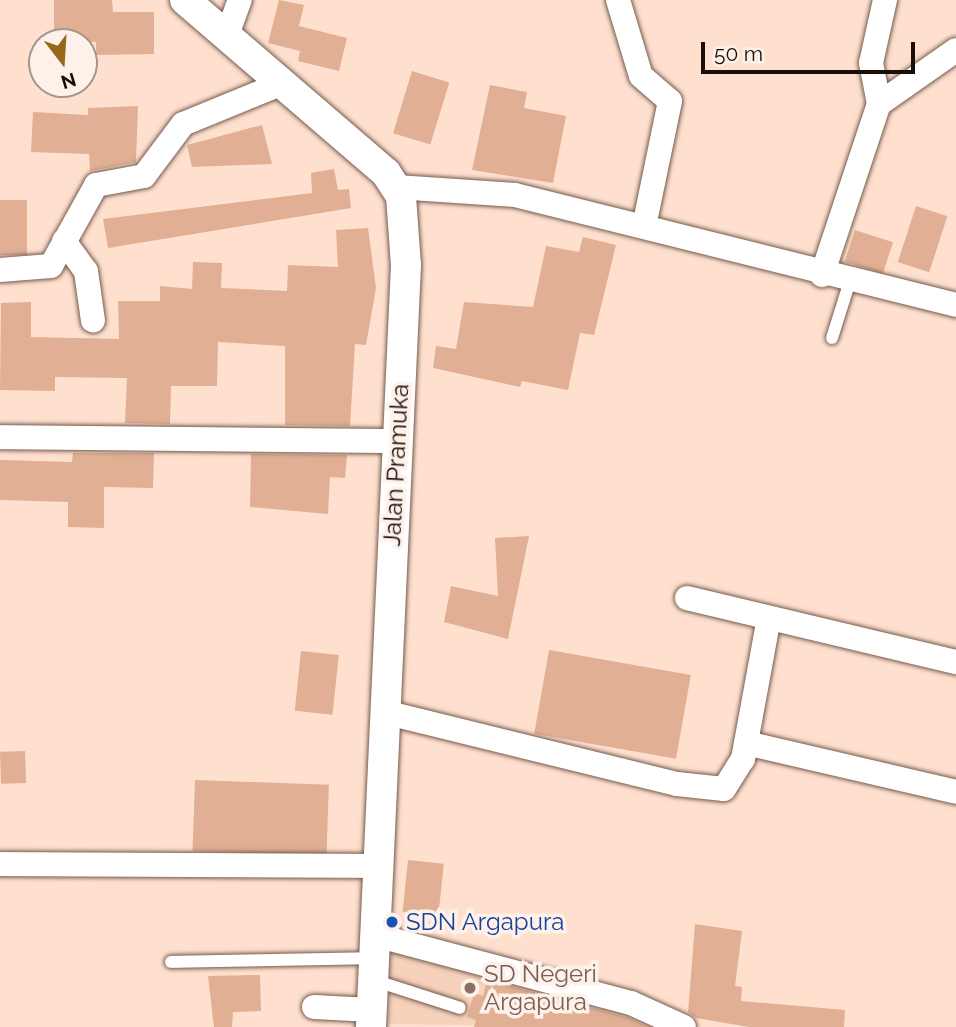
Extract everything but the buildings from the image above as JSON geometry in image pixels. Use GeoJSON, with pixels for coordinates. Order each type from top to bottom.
{"type":"FeatureCollection","features":[{"type":"Feature","properties":{"kind":"street"},"geometry":{"type":"LineString","coordinates":[[185,0],[283,83],[397,187],[478,189],[644,226],[822,275],[956,305]]}},
{"type":"Feature","properties":{"kind":"street"},"geometry":{"type":"LineString","coordinates":[[227,35],[240,0]]}},
{"type":"Feature","properties":{"kind":"street"},"geometry":{"type":"LineString","coordinates":[[618,0],[641,76],[670,101],[644,226]]}},
{"type":"Feature","properties":{"kind":"street"},"geometry":{"type":"LineString","coordinates":[[822,275],[879,104],[871,63],[885,0]]}},
{"type":"Feature","properties":{"kind":"street"},"geometry":{"type":"LineString","coordinates":[[879,104],[956,50]]}},
{"type":"Feature","properties":{"kind":"street"},"geometry":{"type":"LineString","coordinates":[[0,270],[51,266],[96,185],[144,176],[183,124],[283,83]]}},
{"type":"Feature","properties":{"kind":"street","name":"Jalan Pramuka"},"geometry":{"type":"LineString","coordinates":[[371,1018],[406,265],[397,187]]}},
{"type":"Feature","properties":{"kind":"street"},"geometry":{"type":"LineString","coordinates":[[64,241],[86,271],[93,321]]}},
{"type":"Feature","properties":{"kind":"street"},"geometry":{"type":"LineString","coordinates":[[0,437],[397,441]]}},
{"type":"Feature","properties":{"kind":"street"},"geometry":{"type":"LineString","coordinates":[[687,598],[956,662]]}},
{"type":"Feature","properties":{"kind":"street"},"geometry":{"type":"LineString","coordinates":[[384,712],[677,784],[724,789],[746,743],[769,618]]}},
{"type":"Feature","properties":{"kind":"street"},"geometry":{"type":"LineString","coordinates":[[746,743],[956,792]]}},
{"type":"Feature","properties":{"kind":"street"},"geometry":{"type":"LineString","coordinates":[[0,864],[377,866]]}},
{"type":"Feature","properties":{"kind":"street"},"geometry":{"type":"LineString","coordinates":[[374,958],[621,1000],[684,1027]]}},
{"type":"Feature","properties":{"kind":"street"},"geometry":{"type":"LineString","coordinates":[[314,1007],[371,1018]]}},
{"type":"Feature","properties":{"kind":"lane"},"geometry":{"type":"LineString","coordinates":[[832,338],[850,281]]}},
{"type":"Feature","properties":{"kind":"lane"},"geometry":{"type":"LineString","coordinates":[[171,962],[374,958],[460,1008]]}},
{"type":"Feature","properties":{"kind":"shaded area","name":"SD Negeri Argapura"},"geometry":{"type":"Polygon","coordinates":[[[392,945],[639,1014],[653,1027],[388,1024],[392,945]]]}},
{"type":"Feature","properties":{"kind":"place","name":"SDN Argapura"},"geometry":{"type":"Point","coordinates":[392,922]}},
{"type":"Feature","properties":{"kind":"place","name":"SD Negeri Argapura"},"geometry":{"type":"Point","coordinates":[470,988]}}]}
